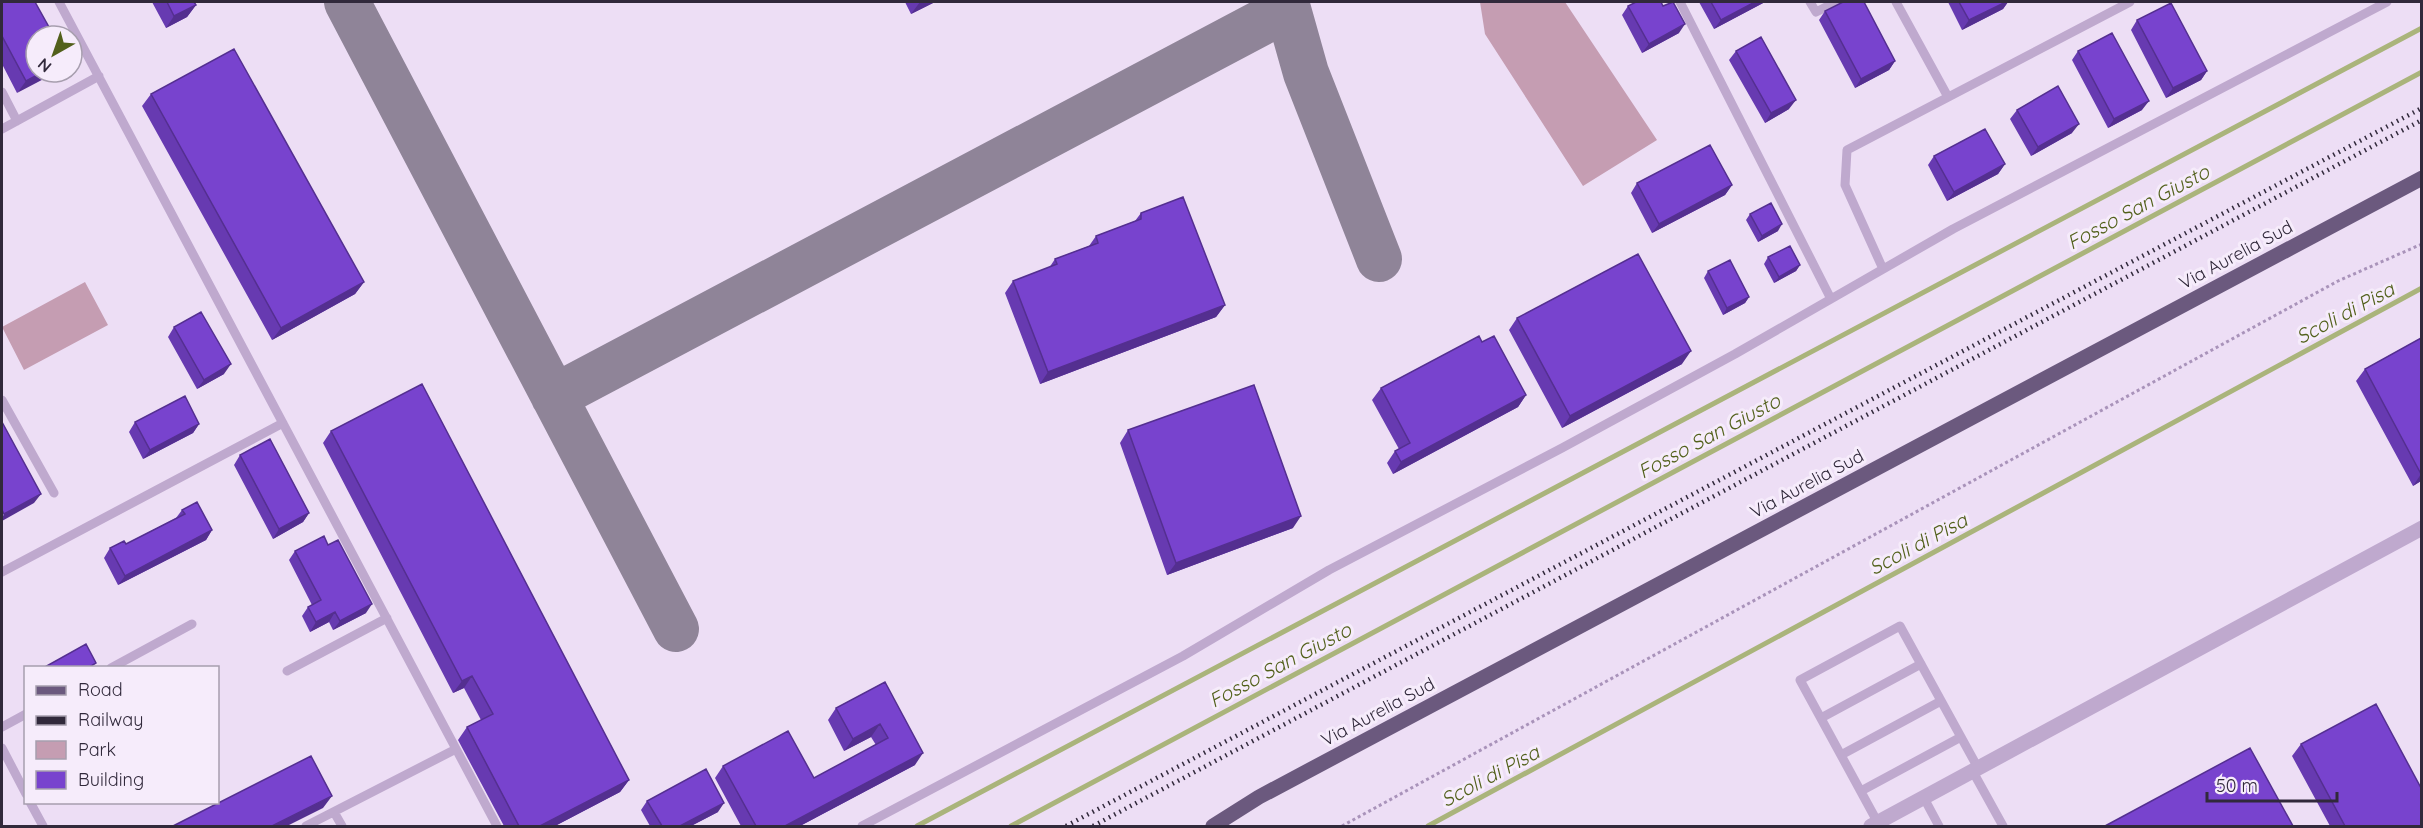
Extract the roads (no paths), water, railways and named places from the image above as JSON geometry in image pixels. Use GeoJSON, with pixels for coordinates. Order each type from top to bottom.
{"type":"FeatureCollection","features":[{"type":"Feature","properties":{"kind":"main road","name":"Via Aurelia Sud"},"geometry":{"type":"LineString","coordinates":[[1213,826],[1259,797],[2421,178]]}},
{"type":"Feature","properties":{"kind":"street"},"geometry":{"type":"LineString","coordinates":[[1875,825],[2421,528]]}},
{"type":"Feature","properties":{"kind":"lane"},"geometry":{"type":"LineString","coordinates":[[62,2],[99,76],[497,826]]}},
{"type":"Feature","properties":{"kind":"lane"},"geometry":{"type":"LineString","coordinates":[[1680,2],[1831,299]]}},
{"type":"Feature","properties":{"kind":"lane"},"geometry":{"type":"LineString","coordinates":[[1810,2],[1816,12],[1836,2]]}},
{"type":"Feature","properties":{"kind":"lane"},"geometry":{"type":"LineString","coordinates":[[1896,2],[1948,97]]}},
{"type":"Feature","properties":{"kind":"lane"},"geometry":{"type":"LineString","coordinates":[[1883,269],[1845,185],[1847,150],[2130,2]]}},
{"type":"Feature","properties":{"kind":"lane"},"geometry":{"type":"LineString","coordinates":[[862,826],[1183,656],[1329,570],[1562,448],[1953,229],[2387,2]]}},
{"type":"Feature","properties":{"kind":"lane"},"geometry":{"type":"LineString","coordinates":[[2,129],[99,76]]}},
{"type":"Feature","properties":{"kind":"lane"},"geometry":{"type":"LineString","coordinates":[[2,92],[16,121]]}},
{"type":"Feature","properties":{"kind":"lane"},"geometry":{"type":"LineString","coordinates":[[2,400],[54,493]]}},
{"type":"Feature","properties":{"kind":"lane"},"geometry":{"type":"LineString","coordinates":[[2,572],[283,423]]}},
{"type":"Feature","properties":{"kind":"lane"},"geometry":{"type":"LineString","coordinates":[[287,671],[387,618]]}},
{"type":"Feature","properties":{"kind":"lane"},"geometry":{"type":"LineString","coordinates":[[115,666],[192,624]]}},
{"type":"Feature","properties":{"kind":"lane"},"geometry":{"type":"LineString","coordinates":[[1875,825],[1861,791],[1800,680],[1900,626],[1961,737],[2003,826]]}},
{"type":"Feature","properties":{"kind":"lane"},"geometry":{"type":"LineString","coordinates":[[1821,718],[1921,664]]}},
{"type":"Feature","properties":{"kind":"lane"},"geometry":{"type":"LineString","coordinates":[[1841,755],[1941,701]]}},
{"type":"Feature","properties":{"kind":"lane"},"geometry":{"type":"LineString","coordinates":[[2,727],[24,715]]}},
{"type":"Feature","properties":{"kind":"lane"},"geometry":{"type":"LineString","coordinates":[[1861,791],[1961,737]]}},
{"type":"Feature","properties":{"kind":"lane"},"geometry":{"type":"LineString","coordinates":[[2,748],[24,790]]}},
{"type":"Feature","properties":{"kind":"lane"},"geometry":{"type":"LineString","coordinates":[[306,826],[456,749]]}},
{"type":"Feature","properties":{"kind":"lane"},"geometry":{"type":"LineString","coordinates":[[1924,798],[1939,826]]}},
{"type":"Feature","properties":{"kind":"lane"},"geometry":{"type":"LineString","coordinates":[[31,804],[43,826]]}},
{"type":"Feature","properties":{"kind":"lane"},"geometry":{"type":"LineString","coordinates":[[334,812],[342,826]]}},
{"type":"Feature","properties":{"kind":"waterway"},"geometry":{"type":"LineString","coordinates":[[917,826],[2422,28]]}},
{"type":"Feature","properties":{"kind":"waterway","name":"Fosso San Giusto"},"geometry":{"type":"LineString","coordinates":[[1011,826],[2422,72]]}},
{"type":"Feature","properties":{"kind":"waterway","name":"Scoli di Pisa"},"geometry":{"type":"LineString","coordinates":[[1428,826],[2422,288]]}},
{"type":"Feature","properties":{"kind":"railway"},"geometry":{"type":"LineString","coordinates":[[1066,826],[2422,108]]}},
{"type":"Feature","properties":{"kind":"railway"},"geometry":{"type":"LineString","coordinates":[[1093,826],[2422,120]]}}]}
